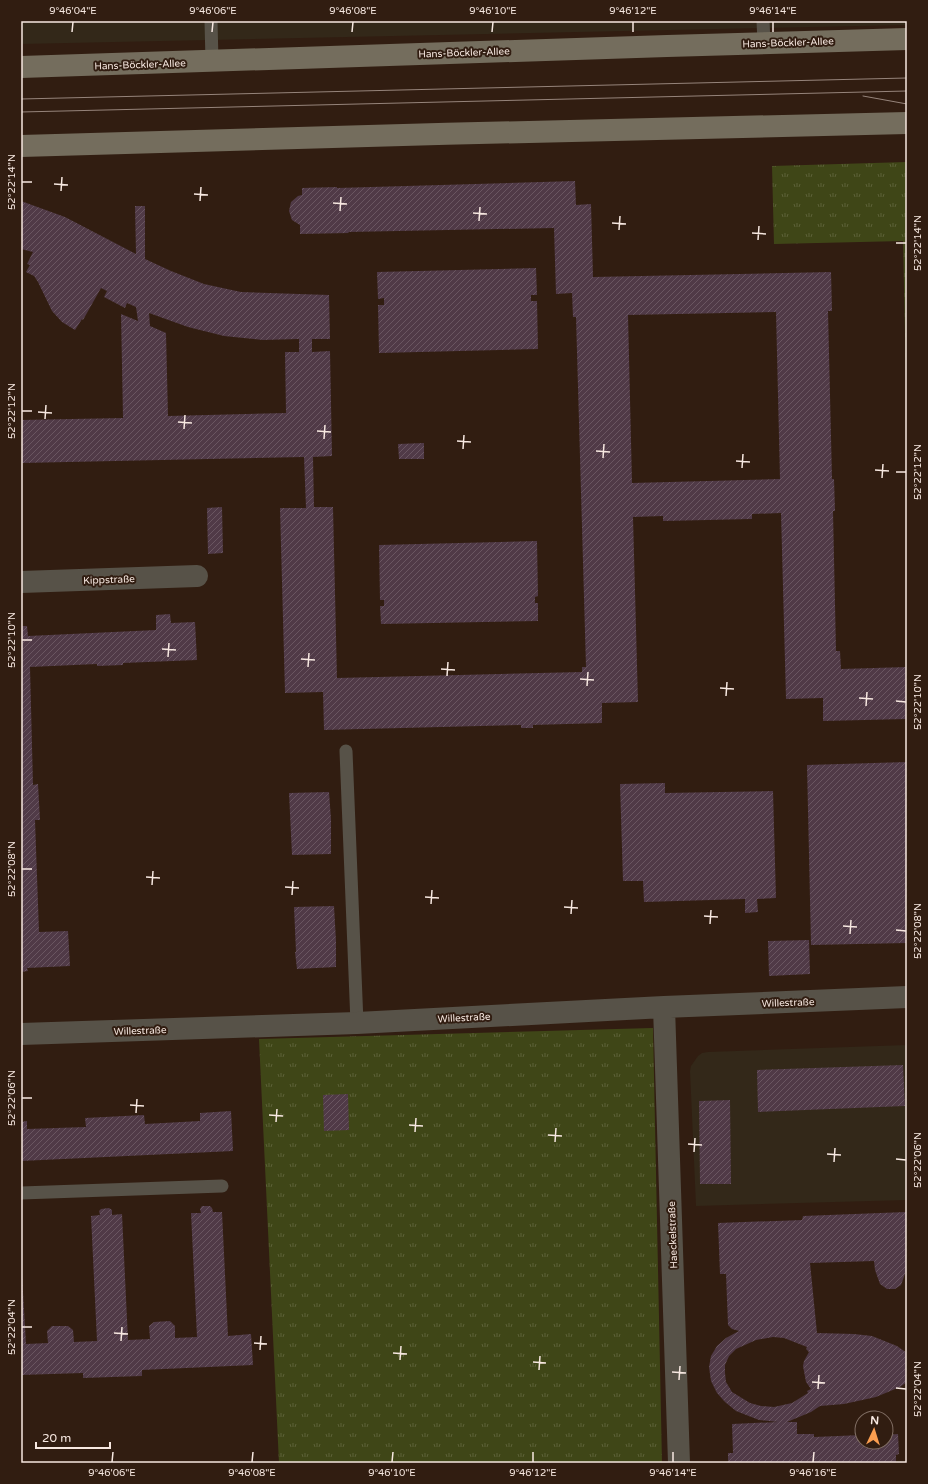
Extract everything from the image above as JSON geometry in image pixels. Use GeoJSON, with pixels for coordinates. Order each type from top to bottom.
{"type":"FeatureCollection","features":[{"type":"Feature","properties":{"kind":"main road","name":"Hans-Böckler-Allee"},"geometry":{"type":"LineString","coordinates":[[21,67],[907,39]]}},
{"type":"Feature","properties":{"kind":"main road"},"geometry":{"type":"LineString","coordinates":[[21,146],[239,141],[628,128],[907,123]]}},
{"type":"Feature","properties":{"kind":"street","name":"Kippstraße"},"geometry":{"type":"LineString","coordinates":[[21,582],[197,576]]}},
{"type":"Feature","properties":{"kind":"street","name":"Willestraße"},"geometry":{"type":"LineString","coordinates":[[21,1034],[357,1023],[664,1007],[907,997]]}},
{"type":"Feature","properties":{"kind":"street","name":"Haeckelstraße"},"geometry":{"type":"LineString","coordinates":[[664,1007],[679,1463]]}},
{"type":"Feature","properties":{"kind":"lane"},"geometry":{"type":"LineString","coordinates":[[211,21],[212,61]]}},
{"type":"Feature","properties":{"kind":"lane"},"geometry":{"type":"LineString","coordinates":[[763,21],[764,43]]}},
{"type":"Feature","properties":{"kind":"lane"},"geometry":{"type":"LineString","coordinates":[[346,751],[357,1023]]}},
{"type":"Feature","properties":{"kind":"lane"},"geometry":{"type":"LineString","coordinates":[[21,1193],[222,1186]]}},
{"type":"Feature","properties":{"kind":"shaded area"},"geometry":{"type":"Polygon","coordinates":[[[21,21],[907,21],[907,25],[21,44],[21,21]]]}},
{"type":"Feature","properties":{"kind":"shaded area"},"geometry":{"type":"Polygon","coordinates":[[[907,1045],[907,1200],[696,1206],[690,1071],[691,1066],[698,1056],[702,1053],[708,1052],[907,1045]]]}},
{"type":"Feature","properties":{"kind":"green space"},"geometry":{"type":"Polygon","coordinates":[[[907,162],[907,426],[903,241],[774,244],[772,166],[907,162]]]}},
{"type":"Feature","properties":{"kind":"green space"},"geometry":{"type":"Polygon","coordinates":[[[653,1028],[662,1463],[279,1463],[259,1039],[653,1028]]]}},
{"type":"Feature","properties":{"kind":"building"},"geometry":{"type":"Polygon","coordinates":[[[575,181],[576,205],[591,204],[593,277],[831,272],[832,311],[828,311],[832,479],[834,479],[835,511],[833,511],[836,651],[840,651],[841,669],[907,667],[907,719],[823,721],[823,698],[786,699],[781,513],[752,514],[752,519],[663,521],[663,516],[633,517],[638,702],[602,703],[602,723],[533,725],[533,728],[521,728],[521,725],[324,730],[323,692],[285,693],[280,508],[306,508],[304,457],[21,463],[21,420],[123,418],[121,314],[138,321],[136,307],[127,303],[125,308],[104,297],[107,291],[101,288],[83,320],[82,319],[75,330],[62,322],[52,311],[34,276],[26,272],[30,265],[27,264],[33,252],[21,249],[21,201],[65,217],[136,254],[135,206],[145,206],[145,259],[204,284],[241,292],[329,295],[330,339],[312,339],[312,352],[330,351],[332,456],[313,457],[314,507],[333,507],[337,678],[582,672],[582,667],[586,667],[576,317],[573,317],[572,293],[556,294],[554,228],[300,234],[300,225],[292,220],[289,211],[291,202],[298,196],[302,195],[302,188],[575,181]],[[776,312],[628,315],[632,483],[780,479],[776,312]],[[149,313],[150,326],[166,333],[168,416],[286,413],[285,352],[299,352],[299,339],[263,340],[224,336],[188,327],[149,313]]]}},
{"type":"Feature","properties":{"kind":"building"},"geometry":{"type":"Polygon","coordinates":[[[536,268],[537,295],[531,295],[531,301],[537,301],[538,349],[379,353],[378,305],[384,305],[384,298],[378,299],[377,272],[536,268]]]}},
{"type":"Feature","properties":{"kind":"building"},"geometry":{"type":"Polygon","coordinates":[[[424,443],[424,459],[399,459],[398,444],[424,443]]]}},
{"type":"Feature","properties":{"kind":"building"},"geometry":{"type":"Polygon","coordinates":[[[222,507],[223,553],[208,554],[207,508],[222,507]]]}},
{"type":"Feature","properties":{"kind":"building"},"geometry":{"type":"Polygon","coordinates":[[[537,541],[538,596],[535,597],[535,603],[538,603],[538,621],[381,624],[380,606],[384,606],[384,600],[380,600],[379,545],[537,541]]]}},
{"type":"Feature","properties":{"kind":"building"},"geometry":{"type":"Polygon","coordinates":[[[170,614],[171,623],[195,622],[197,660],[123,663],[123,665],[97,666],[97,664],[30,667],[33,785],[38,784],[40,820],[35,820],[39,932],[68,931],[70,966],[27,968],[28,971],[21,972],[21,626],[27,626],[28,636],[156,630],[156,615],[170,614]]]}},
{"type":"Feature","properties":{"kind":"building"},"geometry":{"type":"Polygon","coordinates":[[[907,762],[907,943],[811,945],[807,765],[907,762]]]}},
{"type":"Feature","properties":{"kind":"building"},"geometry":{"type":"Polygon","coordinates":[[[665,783],[665,793],[773,791],[776,898],[757,899],[758,912],[745,913],[745,899],[644,902],[643,881],[623,881],[620,784],[665,783]]]}},
{"type":"Feature","properties":{"kind":"building"},"geometry":{"type":"Polygon","coordinates":[[[329,792],[331,854],[292,855],[289,793],[329,792]]]}},
{"type":"Feature","properties":{"kind":"building"},"geometry":{"type":"Polygon","coordinates":[[[334,906],[336,967],[297,969],[294,907],[334,906]]]}},
{"type":"Feature","properties":{"kind":"building"},"geometry":{"type":"Polygon","coordinates":[[[809,940],[810,974],[769,976],[768,941],[809,940]]]}},
{"type":"Feature","properties":{"kind":"building"},"geometry":{"type":"Polygon","coordinates":[[[903,1065],[905,1106],[758,1112],[757,1070],[903,1065]]]}},
{"type":"Feature","properties":{"kind":"building"},"geometry":{"type":"Polygon","coordinates":[[[348,1094],[349,1130],[324,1131],[323,1095],[348,1094]]]}},
{"type":"Feature","properties":{"kind":"building"},"geometry":{"type":"Polygon","coordinates":[[[730,1100],[731,1184],[700,1184],[699,1101],[730,1100]]]}},
{"type":"Feature","properties":{"kind":"building"},"geometry":{"type":"Polygon","coordinates":[[[231,1111],[233,1151],[21,1161],[21,1122],[27,1121],[27,1129],[86,1127],[85,1118],[144,1115],[145,1124],[200,1121],[200,1113],[231,1111]]]}},
{"type":"Feature","properties":{"kind":"building"},"geometry":{"type":"Polygon","coordinates":[[[202,1206],[210,1206],[213,1212],[222,1212],[228,1336],[251,1334],[253,1365],[142,1370],[142,1376],[83,1378],[83,1373],[21,1375],[21,1275],[26,1344],[48,1343],[47,1331],[52,1326],[68,1326],[73,1330],[74,1342],[97,1341],[91,1216],[100,1215],[99,1211],[101,1209],[109,1208],[112,1210],[112,1215],[122,1214],[128,1340],[150,1339],[149,1326],[154,1322],[170,1321],[175,1326],[175,1338],[197,1337],[191,1213],[201,1213],[200,1209],[202,1206]]]}},
{"type":"Feature","properties":{"kind":"building"},"geometry":{"type":"Polygon","coordinates":[[[906,1212],[906,1271],[901,1285],[895,1289],[887,1289],[880,1284],[875,1270],[874,1261],[810,1263],[817,1333],[872,1336],[897,1346],[907,1353],[907,1382],[900,1387],[876,1397],[844,1404],[820,1406],[811,1412],[787,1422],[797,1422],[797,1434],[814,1434],[814,1437],[854,1435],[854,1450],[894,1450],[894,1434],[898,1434],[899,1454],[896,1455],[896,1463],[728,1463],[728,1453],[733,1453],[732,1424],[778,1422],[759,1420],[736,1411],[717,1393],[711,1381],[709,1367],[711,1356],[717,1346],[726,1338],[739,1331],[732,1329],[728,1325],[726,1274],[720,1274],[718,1223],[802,1220],[803,1216],[906,1212]],[[773,1337],[756,1340],[736,1349],[729,1356],[725,1365],[726,1382],[732,1392],[750,1403],[774,1407],[792,1403],[808,1393],[807,1391],[811,1389],[806,1382],[803,1366],[809,1352],[806,1349],[807,1347],[784,1338],[773,1337]]]}},
{"type":"Feature","properties":{"kind":"tram line"},"geometry":{"type":"LineString","coordinates":[[21,99],[907,78]]}},
{"type":"Feature","properties":{"kind":"tram line"},"geometry":{"type":"LineString","coordinates":[[21,112],[907,91]]}},
{"type":"Feature","properties":{"kind":"tram line"},"geometry":{"type":"LineString","coordinates":[[863,96],[907,104]]}}]}
